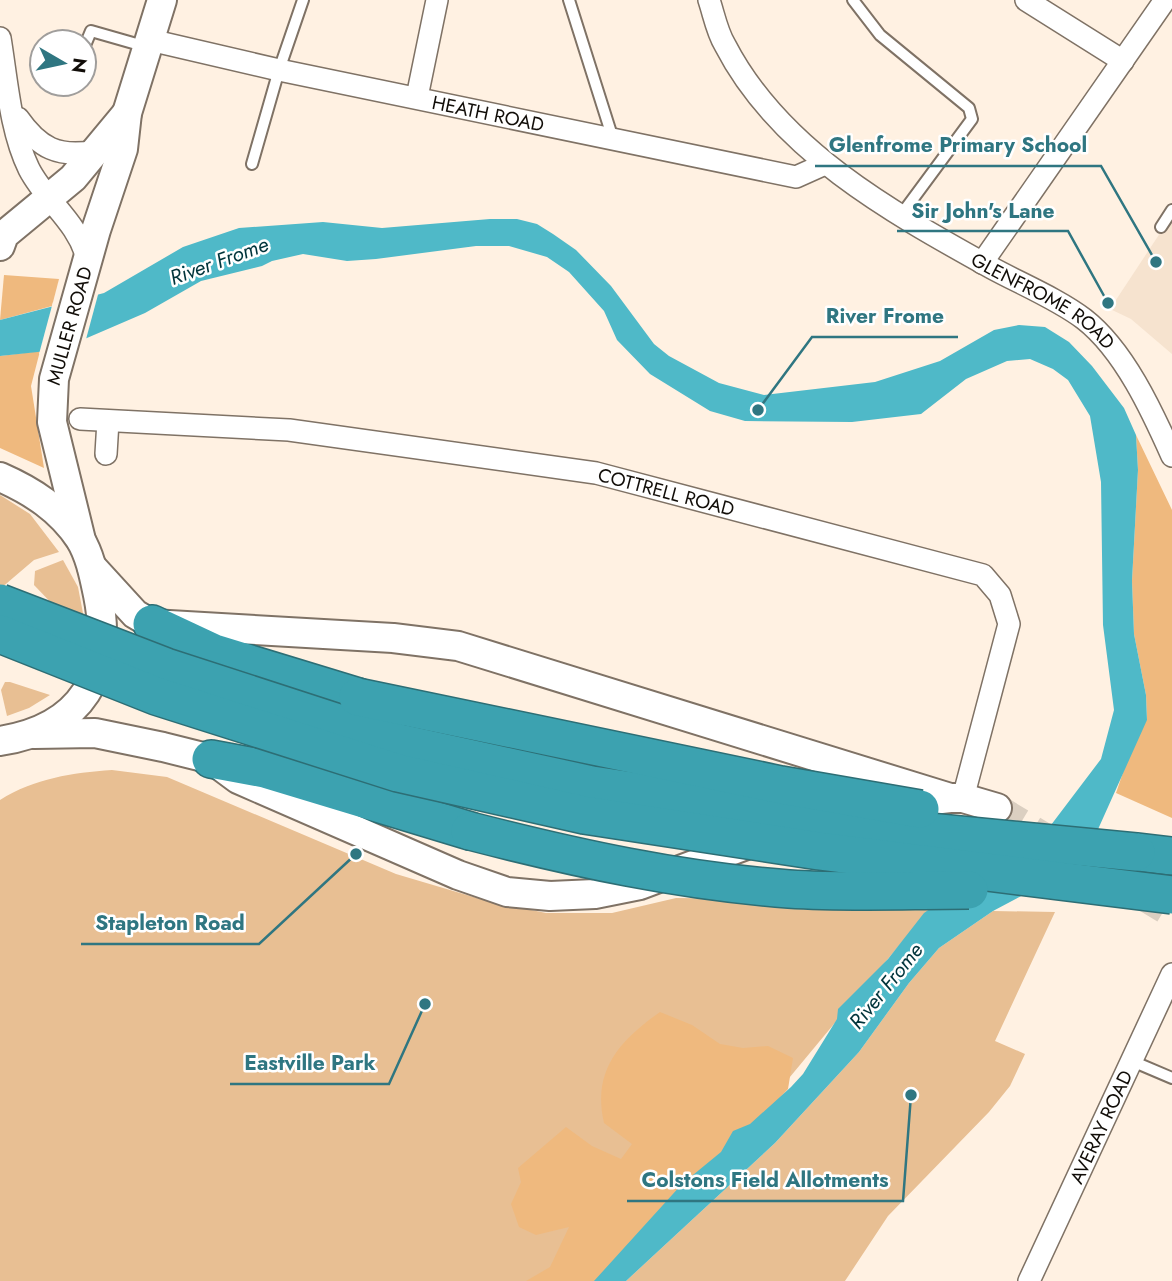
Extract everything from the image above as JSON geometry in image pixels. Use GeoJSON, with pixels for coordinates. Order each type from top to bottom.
{"type":"FeatureCollection","features":[{"type":"Feature","properties":{"kind":"highway"},"geometry":{"type":"LineString","coordinates":[[0,603],[166,667],[400,743],[592,785],[830,821],[1172,856]]}},
{"type":"Feature","properties":{"kind":"highway"},"geometry":{"type":"LineString","coordinates":[[152,624],[214,653],[358,697],[781,785],[986,821],[1136,852]]}},
{"type":"Feature","properties":{"kind":"highway"},"geometry":{"type":"LineString","coordinates":[[0,634],[156,696],[398,773],[584,815],[819,851],[1172,895]]}},
{"type":"Feature","properties":{"kind":"highway"},"geometry":{"type":"LineString","coordinates":[[211,759],[265,769],[470,831],[586,860],[695,879],[790,889],[1131,891]]}},
{"type":"Feature","properties":{"kind":"main road","name":"MULLER ROAD"},"geometry":{"type":"LineString","coordinates":[[81,540],[52,422],[52,397],[59,359],[87,258],[123,149],[127,113],[162,0]]}},
{"type":"Feature","properties":{"kind":"main road","name":"MULLER ROAD"},"geometry":{"type":"LineString","coordinates":[[0,246],[4,235],[73,178],[127,113]]}},
{"type":"Feature","properties":{"kind":"main road"},"geometry":{"type":"LineString","coordinates":[[0,477],[33,493],[52,508],[81,540],[92,568],[103,620],[98,667],[92,683],[75,708],[58,723],[14,740]]}},
{"type":"Feature","properties":{"kind":"main road"},"geometry":{"type":"LineString","coordinates":[[92,568],[135,614],[152,624],[393,638],[458,646],[997,808]]}},
{"type":"Feature","properties":{"kind":"main road"},"geometry":{"type":"LineString","coordinates":[[14,740],[95,733],[211,759],[238,779],[458,875],[507,892],[550,896],[595,894],[640,885],[794,826],[868,808],[957,798]]}},
{"type":"Feature","properties":{"kind":"main road"},"geometry":{"type":"LineString","coordinates":[[764,739],[789,759],[796,770],[800,782],[794,826]]}},
{"type":"Feature","properties":{"kind":"street"},"geometry":{"type":"LineString","coordinates":[[417,97],[436,0]]}},
{"type":"Feature","properties":{"kind":"street","name":"GLENFROME ROAD"},"geometry":{"type":"LineString","coordinates":[[709,0],[724,45],[768,108],[825,164],[901,215],[1084,319],[1116,356],[1145,397],[1172,456]]}},
{"type":"Feature","properties":{"kind":"street"},"geometry":{"type":"LineString","coordinates":[[1026,0],[1123,61]]}},
{"type":"Feature","properties":{"kind":"street"},"geometry":{"type":"LineString","coordinates":[[982,262],[1166,0]]}},
{"type":"Feature","properties":{"kind":"street"},"geometry":{"type":"LineString","coordinates":[[0,38],[12,111],[23,155],[50,197],[76,228],[87,258]]}},
{"type":"Feature","properties":{"kind":"street","name":"HEATH ROAD"},"geometry":{"type":"LineString","coordinates":[[148,43],[796,177],[825,164]]}},
{"type":"Feature","properties":{"kind":"street"},"geometry":{"type":"LineString","coordinates":[[12,111],[35,141],[55,151],[96,151]]}},
{"type":"Feature","properties":{"kind":"street","name":"COTTRELL ROAD"},"geometry":{"type":"LineString","coordinates":[[80,419],[289,430],[596,473],[983,575],[1000,595],[1009,624],[957,798]]}},
{"type":"Feature","properties":{"kind":"street"},"geometry":{"type":"LineString","coordinates":[[106,454],[108,421]]}},
{"type":"Feature","properties":{"kind":"street","name":"AVERAY ROAD"},"geometry":{"type":"LineString","coordinates":[[1029,1281],[1172,974]]}},
{"type":"Feature","properties":{"kind":"lane"},"geometry":{"type":"LineString","coordinates":[[252,164],[279,70],[303,0]]}},
{"type":"Feature","properties":{"kind":"lane"},"geometry":{"type":"LineString","coordinates":[[569,0],[613,139]]}},
{"type":"Feature","properties":{"kind":"lane"},"geometry":{"type":"LineString","coordinates":[[853,0],[880,35],[969,108],[972,119],[901,215]]}},
{"type":"Feature","properties":{"kind":"lane"},"geometry":{"type":"LineString","coordinates":[[98,32],[148,43]]}},
{"type":"Feature","properties":{"kind":"lane"},"geometry":{"type":"LineString","coordinates":[[1161,227],[1172,210]]}},
{"type":"Feature","properties":{"kind":"lane"},"geometry":{"type":"LineString","coordinates":[[1132,1060],[1172,1079]]}},
{"type":"Feature","properties":{"kind":"shaded area"},"geometry":{"type":"Polygon","coordinates":[[[1172,215],[1172,354],[1131,319],[1110,309],[1172,215]]]}},
{"type":"Feature","properties":{"kind":"shaded area"},"geometry":{"type":"Polygon","coordinates":[[[4,275],[59,279],[52,306],[0,320],[4,275]]]}},
{"type":"Feature","properties":{"kind":"shaded area"},"geometry":{"type":"Polygon","coordinates":[[[40,351],[31,386],[44,468],[0,448],[0,356],[40,351]]]}},
{"type":"Feature","properties":{"kind":"shaded area"},"geometry":{"type":"Polygon","coordinates":[[[1136,435],[1172,510],[1172,818],[1116,793],[1130,752],[1147,719],[1146,695],[1134,634],[1132,581],[1138,470],[1136,435]]]}},
{"type":"Feature","properties":{"kind":"shaded area"},"geometry":{"type":"Polygon","coordinates":[[[0,495],[30,514],[59,552],[34,560],[0,589],[0,495]]]}},
{"type":"Feature","properties":{"kind":"shaded area"},"geometry":{"type":"Polygon","coordinates":[[[63,560],[78,587],[86,629],[60,612],[34,585],[35,571],[63,560]]]}},
{"type":"Feature","properties":{"kind":"shaded area"},"geometry":{"type":"Polygon","coordinates":[[[5,682],[50,695],[29,708],[7,716],[1,690],[5,682]]]}},
{"type":"Feature","properties":{"kind":"shaded area"},"geometry":{"type":"Polygon","coordinates":[[[112,770],[167,777],[396,874],[487,901],[546,913],[612,913],[676,898],[936,901],[775,1095],[597,1281],[0,1281],[0,800],[27,786],[54,778],[112,770]]]}},
{"type":"Feature","properties":{"kind":"shaded area"},"geometry":{"type":"Polygon","coordinates":[[[993,911],[1055,912],[995,1041],[1025,1054],[1010,1086],[989,1112],[888,1216],[845,1281],[626,1281],[775,1143],[859,1052],[909,983],[939,948],[993,911]]]}},
{"type":"Feature","properties":{"kind":"shaded area"},"geometry":{"type":"Polygon","coordinates":[[[660,1012],[692,1025],[720,1044],[743,1048],[768,1046],[793,1058],[788,1089],[610,1281],[526,1281],[550,1267],[569,1227],[536,1235],[519,1227],[511,1204],[521,1182],[518,1168],[566,1127],[592,1146],[621,1159],[632,1144],[604,1123],[602,1088],[612,1059],[621,1046],[660,1012]]]}},
{"type":"Feature","properties":{"kind":"water"},"geometry":{"type":"Polygon","coordinates":[[[517,219],[537,224],[576,250],[611,286],[654,344],[669,356],[719,383],[764,395],[875,382],[940,361],[994,330],[1019,325],[1045,327],[1069,342],[1092,366],[1124,408],[1136,435],[1138,470],[1132,581],[1134,634],[1146,695],[1147,720],[1095,836],[1040,886],[993,911],[939,948],[909,983],[859,1052],[775,1143],[626,1281],[594,1281],[682,1184],[721,1152],[733,1131],[750,1124],[803,1074],[837,1019],[838,1009],[888,959],[924,913],[1051,825],[1101,759],[1114,710],[1103,625],[1101,482],[1090,416],[1068,380],[1053,369],[1030,359],[1007,361],[966,379],[921,414],[852,422],[745,421],[710,411],[650,374],[617,340],[604,311],[569,272],[547,257],[509,246],[476,246],[347,261],[303,254],[201,281],[145,313],[73,344],[47,351],[0,356],[0,320],[104,293],[183,247],[239,228],[323,222],[382,228],[517,219]]]}},
{"type":"Feature","properties":{"kind":"pier"},"geometry":{"type":"Polygon","coordinates":[[[99,291],[85,343],[39,354],[53,302],[99,291]]]}},
{"type":"Feature","properties":{"kind":"tunnel"},"geometry":{"type":"LineString","coordinates":[[997,808],[1172,914]]}},
{"type":"Feature","properties":{"kind":"place","name":"Glenfrome Primary School"},"geometry":{"type":"Point","coordinates":[1156,262]}},
{"type":"Feature","properties":{"kind":"place","name":"Sir John's Lane"},"geometry":{"type":"Point","coordinates":[1108,303]}},
{"type":"Feature","properties":{"kind":"place","name":"River Frome"},"geometry":{"type":"Point","coordinates":[758,410]}},
{"type":"Feature","properties":{"kind":"place","name":"Stapleton Road"},"geometry":{"type":"Point","coordinates":[356,854]}},
{"type":"Feature","properties":{"kind":"place","name":"Eastville Park"},"geometry":{"type":"Point","coordinates":[425,1004]}},
{"type":"Feature","properties":{"kind":"place","name":"Colstons Field Allotments"},"geometry":{"type":"Point","coordinates":[911,1095]}}]}
